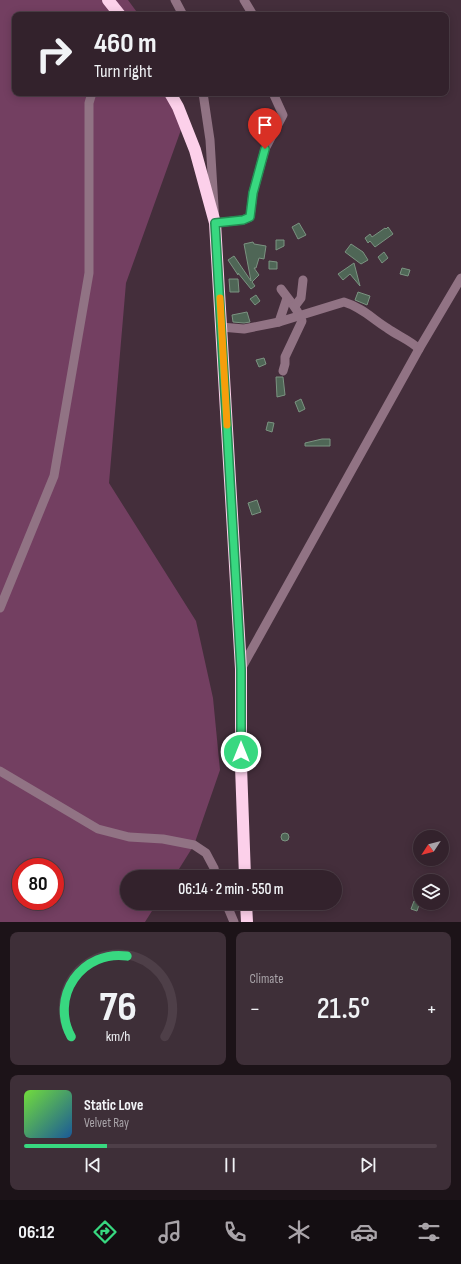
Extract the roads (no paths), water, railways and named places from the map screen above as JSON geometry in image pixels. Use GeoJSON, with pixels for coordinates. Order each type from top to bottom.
{"type":"FeatureCollection","features":[{"type":"Feature","properties":{"kind":"highway"},"geometry":{"type":"LineString","coordinates":[[172,96],[178,107],[195,150],[215,223],[241,669],[241,766],[245,870]]}},
{"type":"Feature","properties":{"kind":"highway"},"geometry":{"type":"LineString","coordinates":[[246,910],[247,922]]}},
{"type":"Feature","properties":{"kind":"street"},"geometry":{"type":"LineString","coordinates":[[175,0],[181,12]]}},
{"type":"Feature","properties":{"kind":"street"},"geometry":{"type":"LineString","coordinates":[[244,0],[252,12]]}},
{"type":"Feature","properties":{"kind":"street"},"geometry":{"type":"LineString","coordinates":[[0,608],[54,476],[89,273],[89,103],[91,96]]}},
{"type":"Feature","properties":{"kind":"street"},"geometry":{"type":"LineString","coordinates":[[204,96],[210,140],[215,223],[243,220],[250,217],[253,193],[265,149],[283,115],[274,96]]}},
{"type":"Feature","properties":{"kind":"street"},"geometry":{"type":"LineString","coordinates":[[241,669],[419,349],[461,278]]}},
{"type":"Feature","properties":{"kind":"street"},"geometry":{"type":"LineString","coordinates":[[295,306],[301,298],[304,280]]}},
{"type":"Feature","properties":{"kind":"street"},"geometry":{"type":"LineString","coordinates":[[281,289],[295,306],[302,321],[285,357],[286,364],[283,371]]}},
{"type":"Feature","properties":{"kind":"street"},"geometry":{"type":"LineString","coordinates":[[279,322],[287,298]]}},
{"type":"Feature","properties":{"kind":"street"},"geometry":{"type":"LineString","coordinates":[[221,327],[244,329],[279,322],[344,302],[354,305],[419,349]]}},
{"type":"Feature","properties":{"kind":"street"},"geometry":{"type":"LineString","coordinates":[[0,771],[98,829],[129,837],[163,839],[194,845],[206,853],[214,870]]}},
{"type":"Feature","properties":{"kind":"street"},"geometry":{"type":"LineString","coordinates":[[229,910],[234,922]]}}]}
